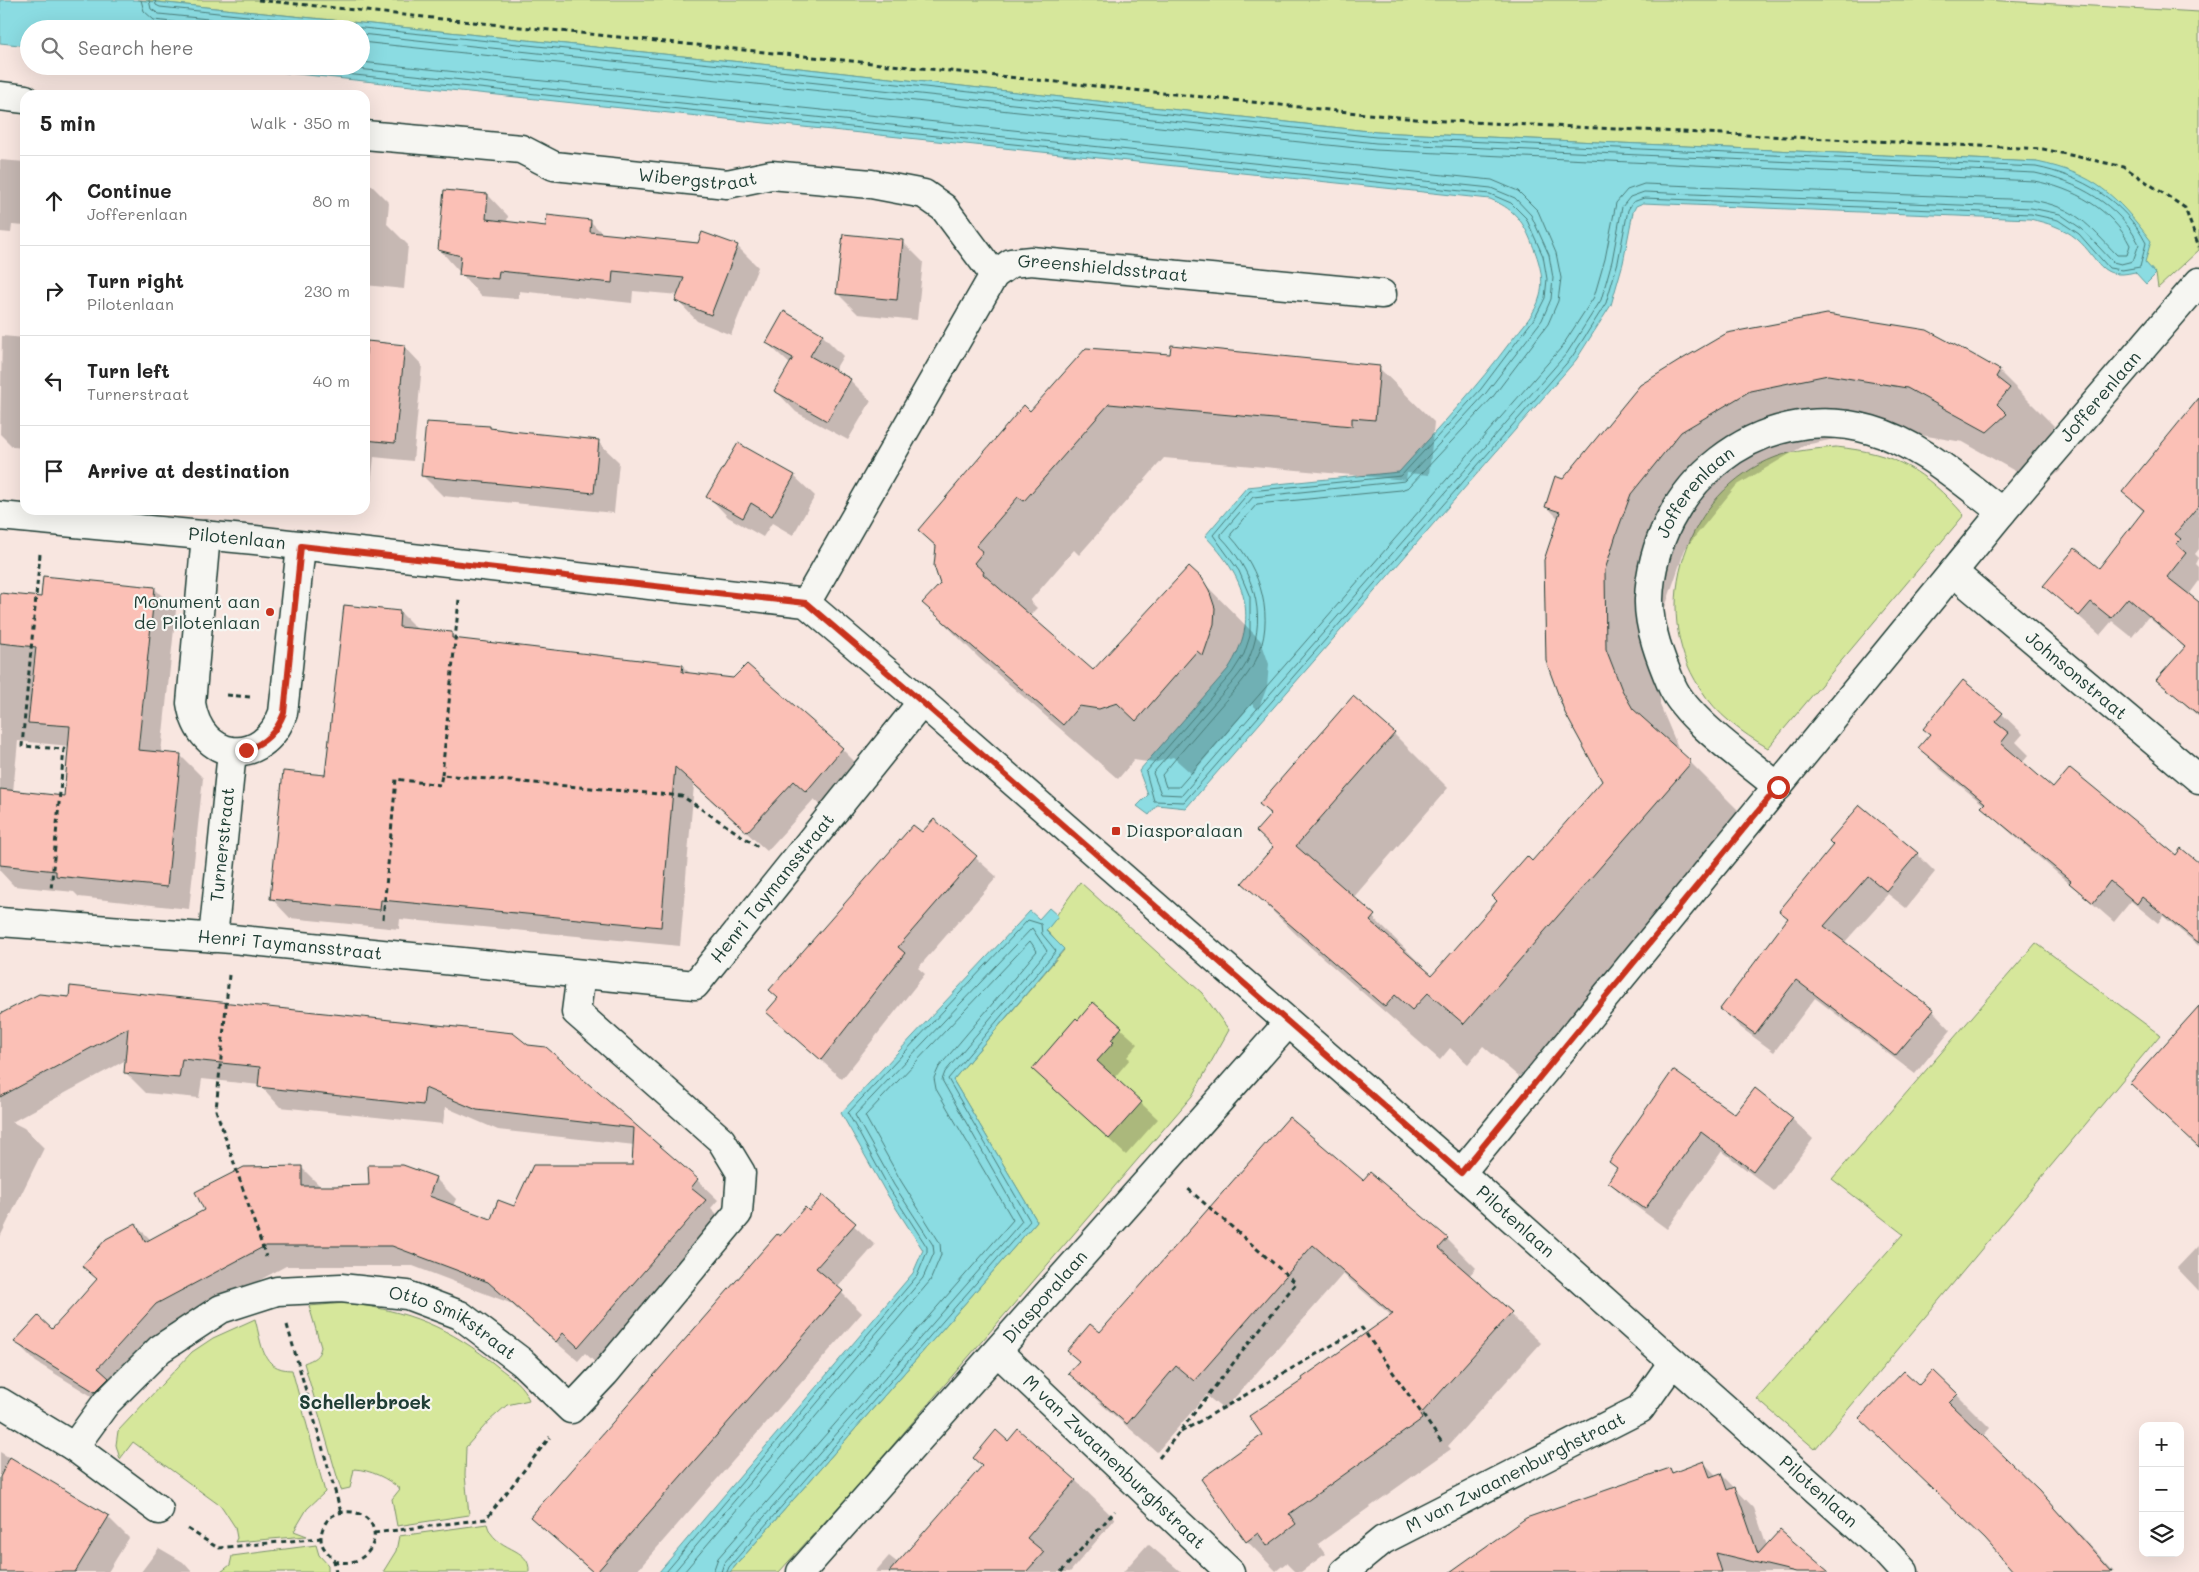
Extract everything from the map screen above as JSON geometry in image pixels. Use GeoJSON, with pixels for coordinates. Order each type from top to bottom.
{"type":"FeatureCollection","features":[{"type":"Feature","properties":{"kind":"street"},"geometry":{"type":"LineString","coordinates":[[0,96],[20,98]]}},
{"type":"Feature","properties":{"kind":"street","name":"Wibergstraat"},"geometry":{"type":"LineString","coordinates":[[370,135],[522,149],[554,166],[727,184],[770,175],[871,184],[924,194],[944,208],[994,275]]}},
{"type":"Feature","properties":{"kind":"street","name":"Greenshieldsstraat"},"geometry":{"type":"LineString","coordinates":[[806,603],[994,275],[1011,263],[1031,261],[1382,294]]}},
{"type":"Feature","properties":{"kind":"street","name":"Jofferenlaan"},"geometry":{"type":"LineString","coordinates":[[1461,1173],[2002,512],[2199,282]]}},
{"type":"Feature","properties":{"kind":"street","name":"Jofferenlaan"},"geometry":{"type":"LineString","coordinates":[[1778,787],[1701,723],[1673,688],[1651,625],[1649,600],[1652,565],[1660,538],[1677,506],[1692,484],[1716,462],[1734,450],[1760,437],[1792,427],[1840,424],[1892,437],[1920,452],[2002,512]]}},
{"type":"Feature","properties":{"kind":"street","name":"Pilotenlaan"},"geometry":{"type":"LineString","coordinates":[[0,516],[206,535],[806,603],[1461,1173],[1884,1550],[1904,1572]]}},
{"type":"Feature","properties":{"kind":"street"},"geometry":{"type":"LineString","coordinates":[[206,535],[192,692],[193,717],[199,730],[218,748],[232,752],[258,746],[270,738],[278,727],[284,713],[301,546]]}},
{"type":"Feature","properties":{"kind":"street","name":"Johnsonstraat"},"geometry":{"type":"LineString","coordinates":[[1953,572],[2199,779]]}},
{"type":"Feature","properties":{"kind":"street","name":"Henri Taymansstraat"},"geometry":{"type":"LineString","coordinates":[[0,922],[223,939],[695,985],[791,868],[922,702]]}},
{"type":"Feature","properties":{"kind":"street","name":"Turnerstraat"},"geometry":{"type":"LineString","coordinates":[[223,939],[232,752]]}},
{"type":"Feature","properties":{"kind":"street"},"geometry":{"type":"LineString","coordinates":[[571,1410],[606,1373],[738,1213],[740,1173],[721,1140],[576,1012],[581,974]]}},
{"type":"Feature","properties":{"kind":"street","name":"Diasporalaan"},"geometry":{"type":"LineString","coordinates":[[801,1572],[1288,1023]]}},
{"type":"Feature","properties":{"kind":"street","name":"Otto Smikstraat"},"geometry":{"type":"LineString","coordinates":[[74,1447],[106,1403],[160,1349],[221,1309],[277,1291],[341,1288],[407,1295],[460,1315],[522,1362],[571,1410]]}},
{"type":"Feature","properties":{"kind":"street","name":"M van Zwaanenburghstraat"},"geometry":{"type":"LineString","coordinates":[[998,1352],[1230,1572]]}},
{"type":"Feature","properties":{"kind":"street","name":"M van Zwaanenburghstraat"},"geometry":{"type":"LineString","coordinates":[[1344,1572],[1383,1540],[1640,1410],[1674,1362]]}},
{"type":"Feature","properties":{"kind":"street"},"geometry":{"type":"LineString","coordinates":[[0,1402],[74,1447],[159,1510]]}},
{"type":"Feature","properties":{"kind":"path"},"geometry":{"type":"LineString","coordinates":[[258,0],[1426,120],[2043,149],[2124,168],[2185,208],[2199,248]]}},
{"type":"Feature","properties":{"kind":"path"},"geometry":{"type":"LineString","coordinates":[[43,520],[22,746],[64,749],[47,925]]}},
{"type":"Feature","properties":{"kind":"path"},"geometry":{"type":"LineString","coordinates":[[380,954],[396,779],[440,785],[463,564]]}},
{"type":"Feature","properties":{"kind":"path"},"geometry":{"type":"LineString","coordinates":[[192,692],[285,700]]}},
{"type":"Feature","properties":{"kind":"path"},"geometry":{"type":"LineString","coordinates":[[442,775],[682,796],[791,868]]}},
{"type":"Feature","properties":{"kind":"path"},"geometry":{"type":"LineString","coordinates":[[223,939],[216,1110],[277,1291],[341,1512]]}},
{"type":"Feature","properties":{"kind":"path"},"geometry":{"type":"LineString","coordinates":[[1061,1572],[1138,1485],[1296,1283],[1162,1167]]}},
{"type":"Feature","properties":{"kind":"path"},"geometry":{"type":"LineString","coordinates":[[1178,1434],[1362,1328],[1443,1444]]}},
{"type":"Feature","properties":{"kind":"path"},"geometry":{"type":"LineString","coordinates":[[374,1533],[486,1519],[571,1410]]}},
{"type":"Feature","properties":{"kind":"path"},"geometry":{"type":"LineString","coordinates":[[159,1510],[218,1548],[321,1538]]}},
{"type":"Feature","properties":{"kind":"path"},"geometry":{"type":"LineString","coordinates":[[334,1561],[351,1565],[366,1557],[372,1550],[374,1533],[365,1517],[349,1511],[341,1512],[326,1522],[321,1538],[323,1547],[334,1561],[336,1572]]}},
{"type":"Feature","properties":{"kind":"green space"},"geometry":{"type":"Polygon","coordinates":[[[137,0],[1986,0],[2199,12],[2199,250],[2158,288],[2156,274],[2037,162],[1377,132],[799,68],[370,24],[370,20],[332,20],[137,0]]]}},
{"type":"Feature","properties":{"kind":"green space"},"geometry":{"type":"Polygon","coordinates":[[[1836,447],[1876,454],[1908,466],[1936,486],[1964,515],[1768,748],[1748,736],[1714,707],[1700,688],[1684,656],[1677,623],[1677,589],[1684,555],[1698,524],[1719,496],[1745,473],[1776,457],[1790,453],[1836,447]]]}},
{"type":"Feature","properties":{"kind":"green space"},"geometry":{"type":"Polygon","coordinates":[[[1080,882],[1202,993],[1229,1030],[1192,1096],[863,1480],[779,1572],[730,1572],[1037,1221],[953,1080],[1064,950],[1046,930],[1080,882]]]}},
{"type":"Feature","properties":{"kind":"green space"},"geometry":{"type":"Polygon","coordinates":[[[2036,943],[2160,1035],[1815,1449],[1757,1399],[1903,1234],[1832,1179],[2036,943]]]}},
{"type":"Feature","properties":{"kind":"green space"},"geometry":{"type":"Polygon","coordinates":[[[345,1303],[388,1310],[445,1331],[463,1341],[507,1374],[520,1386],[529,1400],[507,1405],[489,1421],[466,1447],[465,1475],[469,1515],[397,1526],[392,1499],[400,1489],[390,1481],[373,1473],[354,1469],[350,1488],[341,1490],[304,1363],[316,1357],[321,1347],[309,1306],[345,1303]]]}},
{"type":"Feature","properties":{"kind":"green space"},"geometry":{"type":"Polygon","coordinates":[[[255,1319],[264,1354],[274,1366],[292,1370],[325,1492],[307,1509],[294,1531],[307,1536],[235,1542],[237,1538],[235,1527],[222,1507],[133,1442],[120,1459],[116,1445],[118,1431],[192,1352],[213,1338],[255,1319]]]}},
{"type":"Feature","properties":{"kind":"green space"},"geometry":{"type":"Polygon","coordinates":[[[487,1524],[497,1540],[524,1557],[528,1564],[529,1572],[383,1572],[396,1551],[399,1536],[487,1524]]]}},
{"type":"Feature","properties":{"kind":"green space"},"geometry":{"type":"Polygon","coordinates":[[[316,1545],[319,1555],[328,1565],[328,1572],[221,1572],[230,1565],[232,1556],[316,1545]]]}},
{"type":"Feature","properties":{"kind":"water"},"geometry":{"type":"Polygon","coordinates":[[[0,0],[137,0],[332,20],[20,20],[20,45],[0,43],[0,0]]]}},
{"type":"Feature","properties":{"kind":"water"},"geometry":{"type":"Polygon","coordinates":[[[370,24],[799,68],[1377,132],[2037,162],[2057,167],[2089,180],[2115,199],[2151,241],[2145,262],[2156,274],[2146,284],[2135,272],[2123,274],[2107,271],[2072,235],[2055,226],[2030,219],[1643,203],[1636,206],[1611,305],[1576,360],[1186,808],[1157,805],[1149,815],[1137,806],[1148,795],[1139,771],[1228,669],[1238,650],[1244,632],[1246,615],[1239,583],[1219,551],[1205,536],[1247,487],[1399,472],[1485,375],[1528,320],[1535,308],[1540,296],[1542,282],[1540,268],[1531,241],[1520,220],[1510,210],[1490,199],[307,75],[370,75],[370,24]]]}},
{"type":"Feature","properties":{"kind":"water"},"geometry":{"type":"Polygon","coordinates":[[[1049,908],[1058,916],[1046,931],[1064,949],[953,1080],[1037,1221],[730,1572],[659,1572],[913,1273],[923,1250],[885,1191],[841,1113],[1030,911],[1039,919],[1049,908]]]}},
{"type":"Feature","properties":{"kind":"building"},"geometry":{"type":"Polygon","coordinates":[[[444,190],[488,194],[486,219],[546,226],[547,215],[591,220],[590,232],[698,243],[702,232],[738,245],[711,315],[675,301],[684,278],[613,271],[612,283],[499,271],[498,279],[459,275],[461,256],[438,250],[444,190]]]}},
{"type":"Feature","properties":{"kind":"building"},"geometry":{"type":"Polygon","coordinates":[[[843,234],[903,240],[897,300],[836,294],[843,234]]]}},
{"type":"Feature","properties":{"kind":"building"},"geometry":{"type":"Polygon","coordinates":[[[784,311],[823,334],[810,356],[851,379],[827,421],[774,391],[793,358],[766,343],[784,311]]]}},
{"type":"Feature","properties":{"kind":"building"},"geometry":{"type":"Polygon","coordinates":[[[1827,314],[1927,330],[1972,354],[2000,370],[1996,377],[2010,388],[1997,404],[2007,414],[1987,432],[1907,388],[1828,375],[1750,391],[1681,432],[1631,494],[1617,532],[1605,570],[1606,649],[1622,690],[1633,709],[1690,760],[1690,764],[1464,1024],[1428,993],[1412,1010],[1395,995],[1385,1007],[1242,883],[1273,847],[1256,831],[1271,814],[1259,804],[1353,696],[1395,733],[1296,846],[1375,915],[1370,921],[1432,975],[1497,901],[1492,896],[1527,856],[1532,861],[1602,781],[1565,713],[1546,661],[1544,560],[1560,512],[1545,507],[1555,476],[1563,479],[1640,385],[1684,358],[1727,333],[1827,314]]]}},
{"type":"Feature","properties":{"kind":"building"},"geometry":{"type":"Polygon","coordinates":[[[370,341],[405,345],[395,443],[370,440],[370,341]]]}},
{"type":"Feature","properties":{"kind":"building"},"geometry":{"type":"Polygon","coordinates":[[[1171,345],[1380,366],[1375,420],[1352,418],[1352,426],[1109,404],[1024,501],[1018,497],[976,546],[983,552],[974,563],[984,572],[983,574],[1093,670],[1189,566],[1202,578],[1209,590],[1215,608],[1214,624],[1203,656],[1197,651],[1136,721],[1117,703],[1099,709],[1079,706],[1063,725],[922,603],[940,584],[934,566],[936,546],[918,530],[1024,405],[1030,411],[1086,348],[1170,354],[1171,345]]]}},
{"type":"Feature","properties":{"kind":"building"},"geometry":{"type":"Polygon","coordinates":[[[2199,398],[2199,505],[2175,534],[2181,539],[2176,544],[2186,553],[2167,577],[2199,602],[2199,715],[2156,680],[2185,647],[2128,598],[2111,618],[2091,602],[2079,616],[2043,586],[2075,548],[2099,568],[2144,510],[2122,492],[2199,398]]]}},
{"type":"Feature","properties":{"kind":"building"},"geometry":{"type":"Polygon","coordinates":[[[426,422],[490,426],[490,428],[511,431],[599,440],[594,493],[421,476],[426,422]]]}},
{"type":"Feature","properties":{"kind":"building"},"geometry":{"type":"Polygon","coordinates":[[[738,443],[795,475],[772,516],[751,503],[743,518],[706,497],[738,443]]]}},
{"type":"Feature","properties":{"kind":"building"},"geometry":{"type":"Polygon","coordinates":[[[43,576],[155,587],[138,750],[181,754],[167,887],[56,876],[56,871],[0,865],[0,789],[64,796],[70,726],[28,723],[36,647],[0,643],[0,593],[41,597],[43,576]]]}},
{"type":"Feature","properties":{"kind":"building"},"geometry":{"type":"Polygon","coordinates":[[[344,605],[400,611],[399,627],[452,632],[452,638],[683,665],[682,672],[733,678],[747,664],[843,748],[806,792],[794,781],[747,832],[675,767],[661,927],[381,900],[380,910],[270,899],[283,771],[325,775],[344,605]]]}},
{"type":"Feature","properties":{"kind":"building"},"geometry":{"type":"Polygon","coordinates":[[[1963,680],[2003,713],[1995,722],[2009,733],[2001,743],[2053,788],[2070,768],[2176,855],[2181,848],[2199,863],[2199,943],[2142,897],[2137,904],[2110,881],[2093,903],[2069,883],[2071,881],[1981,807],[1985,803],[1918,748],[1930,734],[1923,729],[1963,680]]]}},
{"type":"Feature","properties":{"kind":"building"},"geometry":{"type":"Polygon","coordinates":[[[1860,805],[1918,853],[1886,891],[1868,876],[1824,926],[1934,1010],[1895,1056],[1796,980],[1755,1034],[1720,1009],[1788,918],[1779,911],[1833,845],[1829,841],[1860,805]]]}},
{"type":"Feature","properties":{"kind":"building"},"geometry":{"type":"Polygon","coordinates":[[[934,819],[977,856],[898,947],[905,953],[821,1060],[766,1012],[778,998],[769,990],[913,825],[922,832],[934,819]]]}},
{"type":"Feature","properties":{"kind":"building"},"geometry":{"type":"Polygon","coordinates":[[[70,986],[513,1033],[528,1045],[546,1047],[698,1179],[691,1188],[706,1200],[578,1347],[563,1333],[556,1342],[488,1282],[392,1246],[265,1246],[156,1304],[98,1368],[109,1378],[95,1392],[14,1342],[38,1316],[52,1329],[75,1304],[97,1279],[82,1266],[106,1239],[136,1223],[145,1242],[204,1210],[195,1192],[244,1167],[302,1166],[302,1186],[335,1186],[369,1185],[368,1165],[403,1165],[436,1177],[429,1196],[491,1219],[498,1200],[514,1206],[533,1165],[632,1165],[634,1128],[477,1110],[425,1088],[423,1105],[258,1087],[260,1067],[182,1059],[179,1078],[124,1073],[128,1028],[0,1097],[0,1014],[39,994],[69,997],[70,986]]]}},
{"type":"Feature","properties":{"kind":"building"},"geometry":{"type":"Polygon","coordinates":[[[1093,1002],[1122,1027],[1111,1040],[1114,1042],[1097,1061],[1142,1102],[1109,1139],[1032,1069],[1076,1018],[1078,1020],[1093,1002]]]}},
{"type":"Feature","properties":{"kind":"building"},"geometry":{"type":"Polygon","coordinates":[[[2199,1006],[2199,1148],[2130,1083],[2199,1006]]]}},
{"type":"Feature","properties":{"kind":"building"},"geometry":{"type":"Polygon","coordinates":[[[1673,1070],[1735,1114],[1755,1088],[1793,1118],[1753,1171],[1701,1132],[1645,1209],[1608,1182],[1617,1168],[1609,1162],[1673,1070]]]}},
{"type":"Feature","properties":{"kind":"building"},"geometry":{"type":"Polygon","coordinates":[[[1289,1117],[1363,1180],[1370,1172],[1448,1238],[1439,1248],[1512,1312],[1420,1415],[1422,1419],[1289,1514],[1296,1524],[1267,1546],[1258,1533],[1246,1542],[1201,1479],[1262,1435],[1249,1416],[1303,1380],[1302,1378],[1393,1314],[1313,1245],[1194,1381],[1176,1366],[1127,1424],[1068,1373],[1079,1361],[1067,1351],[1090,1324],[1100,1332],[1289,1117]]]}},
{"type":"Feature","properties":{"kind":"building"},"geometry":{"type":"Polygon","coordinates":[[[823,1195],[856,1223],[816,1268],[843,1291],[597,1572],[593,1572],[530,1517],[777,1234],[780,1236],[805,1207],[809,1211],[823,1195]]]}},
{"type":"Feature","properties":{"kind":"building"},"geometry":{"type":"Polygon","coordinates":[[[1933,1370],[1958,1394],[1949,1403],[2039,1490],[2112,1572],[2014,1572],[1985,1539],[1859,1418],[1904,1371],[1919,1385],[1933,1370]]]}},
{"type":"Feature","properties":{"kind":"building"},"geometry":{"type":"Polygon","coordinates":[[[1018,1429],[1076,1480],[1027,1538],[1044,1552],[1026,1572],[889,1572],[982,1466],[973,1458],[996,1430],[1008,1441],[1018,1429]]]}},
{"type":"Feature","properties":{"kind":"building"},"geometry":{"type":"Polygon","coordinates":[[[10,1457],[109,1516],[75,1572],[0,1572],[0,1477],[10,1457]]]}},
{"type":"Feature","properties":{"kind":"building"},"geometry":{"type":"Polygon","coordinates":[[[1704,1461],[1710,1477],[1721,1473],[1727,1490],[1735,1487],[1758,1554],[1780,1530],[1829,1572],[1796,1572],[1716,1553],[1722,1572],[1450,1572],[1526,1518],[1670,1468],[1672,1473],[1704,1461]]]}},
{"type":"Feature","properties":{"kind":"place","name":"Monument aan de Pilotenlaan"},"geometry":{"type":"Point","coordinates":[270,612]}},
{"type":"Feature","properties":{"kind":"place","name":"Diasporalaan"},"geometry":{"type":"Point","coordinates":[1116,831]}},
{"type":"Feature","properties":{"kind":"district","name":"Schellerbroek"},"geometry":{"type":"Point","coordinates":[365,1402]}},
{"type":"Feature","properties":{"kind":"route"},"geometry":{"type":"LineString","coordinates":[[246,750],[258,746],[270,738],[278,727],[284,713],[301,546],[806,603],[1461,1173],[1778,787]]}}]}
